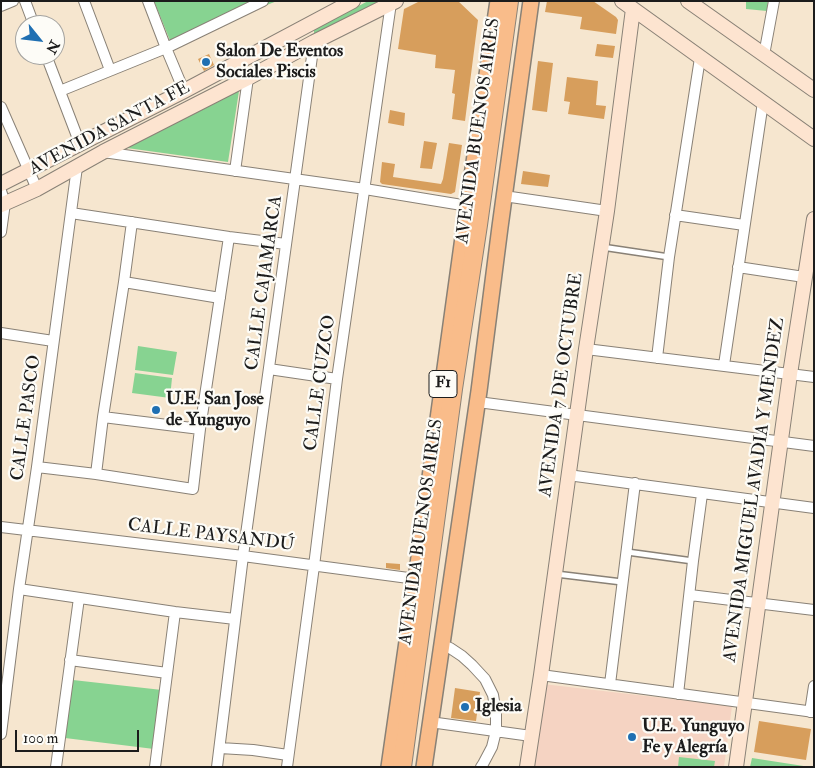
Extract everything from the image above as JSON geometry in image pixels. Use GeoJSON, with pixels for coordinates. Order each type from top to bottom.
{"type":"FeatureCollection","features":[{"type":"Feature","properties":{"kind":"highway","name":"AVENIDA BUENOS AIRES"},"geometry":{"type":"LineString","coordinates":[[402,767],[509,1]]}},
{"type":"Feature","properties":{"kind":"highway","name":"AVENIDA BUENOS AIRES"},"geometry":{"type":"LineString","coordinates":[[412,767],[518,1]]}},
{"type":"Feature","properties":{"kind":"main road","name":"AVENIDA BUENOS AIRES"},"geometry":{"type":"LineString","coordinates":[[389,767],[498,1]]}},
{"type":"Feature","properties":{"kind":"main road","name":"AVENIDA BUENOS AIRES"},"geometry":{"type":"LineString","coordinates":[[424,767],[478,402],[504,196],[532,1]]}},
{"type":"Feature","properties":{"kind":"street"},"geometry":{"type":"LineString","coordinates":[[1,6],[14,1]]}},
{"type":"Feature","properties":{"kind":"street"},"geometry":{"type":"LineString","coordinates":[[25,1],[30,15]]}},
{"type":"Feature","properties":{"kind":"street"},"geometry":{"type":"LineString","coordinates":[[84,1],[110,70]]}},
{"type":"Feature","properties":{"kind":"street"},"geometry":{"type":"LineString","coordinates":[[148,1],[184,91]]}},
{"type":"Feature","properties":{"kind":"street"},"geometry":{"type":"LineString","coordinates":[[60,91],[166,48],[263,1]]}},
{"type":"Feature","properties":{"kind":"street"},"geometry":{"type":"LineString","coordinates":[[764,55],[774,1]]}},
{"type":"Feature","properties":{"kind":"street","name":"AVENIDA SANTA FE"},"geometry":{"type":"LineString","coordinates":[[2,200],[37,189],[103,152],[393,2]]}},
{"type":"Feature","properties":{"kind":"street","name":"CALLE CUZCO"},"geometry":{"type":"LineString","coordinates":[[286,767],[314,566],[337,379],[393,2]]}},
{"type":"Feature","properties":{"kind":"street","name":"AVENIDA SANTA FE"},"geometry":{"type":"LineString","coordinates":[[1,184],[184,91],[346,3]]}},
{"type":"Feature","properties":{"kind":"street"},"geometry":{"type":"LineString","coordinates":[[630,4],[700,58],[814,139]]}},
{"type":"Feature","properties":{"kind":"street","name":"AVENIDA 7 DE OCTUBRE"},"geometry":{"type":"LineString","coordinates":[[527,767],[606,211],[630,4]]}},
{"type":"Feature","properties":{"kind":"street"},"geometry":{"type":"LineString","coordinates":[[696,4],[814,90]]}},
{"type":"Feature","properties":{"kind":"street","name":"CALLE CAJAMARCA"},"geometry":{"type":"LineString","coordinates":[[217,767],[243,556],[314,42]]}},
{"type":"Feature","properties":{"kind":"street"},"geometry":{"type":"LineString","coordinates":[[657,358],[675,215],[700,58]]}},
{"type":"Feature","properties":{"kind":"street"},"geometry":{"type":"LineString","coordinates":[[50,65],[80,144]]}},
{"type":"Feature","properties":{"kind":"street"},"geometry":{"type":"LineString","coordinates":[[235,171],[248,78]]}},
{"type":"Feature","properties":{"kind":"street"},"geometry":{"type":"LineString","coordinates":[[724,365],[762,102]]}},
{"type":"Feature","properties":{"kind":"street"},"geometry":{"type":"LineString","coordinates":[[2,112],[37,189]]}},
{"type":"Feature","properties":{"kind":"street"},"geometry":{"type":"LineString","coordinates":[[103,152],[365,189],[468,206]]}},
{"type":"Feature","properties":{"kind":"street","name":"CALLE PASCO"},"geometry":{"type":"LineString","coordinates":[[1,734],[77,167]]}},
{"type":"Feature","properties":{"kind":"street"},"geometry":{"type":"LineString","coordinates":[[504,196],[606,211]]}},
{"type":"Feature","properties":{"kind":"street"},"geometry":{"type":"LineString","coordinates":[[1,232],[2,200]]}},
{"type":"Feature","properties":{"kind":"street"},"geometry":{"type":"LineString","coordinates":[[71,213],[286,244]]}},
{"type":"Feature","properties":{"kind":"street"},"geometry":{"type":"LineString","coordinates":[[675,215],[744,225]]}},
{"type":"Feature","properties":{"kind":"street","name":"AVENIDA MIGUEL AVADIA Y MENDEZ"},"geometry":{"type":"LineString","coordinates":[[736,767],[790,374],[814,220]]}},
{"type":"Feature","properties":{"kind":"street"},"geometry":{"type":"LineString","coordinates":[[96,474],[132,222]]}},
{"type":"Feature","properties":{"kind":"street"},"geometry":{"type":"LineString","coordinates":[[37,467],[193,489],[200,429],[229,237]]}},
{"type":"Feature","properties":{"kind":"street"},"geometry":{"type":"LineString","coordinates":[[738,267],[804,277]]}},
{"type":"Feature","properties":{"kind":"street"},"geometry":{"type":"LineString","coordinates":[[124,282],[220,298]]}},
{"type":"Feature","properties":{"kind":"street"},"geometry":{"type":"LineString","coordinates":[[1,333],[53,341]]}},
{"type":"Feature","properties":{"kind":"street"},"geometry":{"type":"LineString","coordinates":[[586,348],[814,377]]}},
{"type":"Feature","properties":{"kind":"street"},"geometry":{"type":"LineString","coordinates":[[269,369],[337,379]]}},
{"type":"Feature","properties":{"kind":"street"},"geometry":{"type":"LineString","coordinates":[[478,402],[814,446]]}},
{"type":"Feature","properties":{"kind":"street"},"geometry":{"type":"LineString","coordinates":[[103,417],[200,429]]}},
{"type":"Feature","properties":{"kind":"street"},"geometry":{"type":"LineString","coordinates":[[568,475],[814,508]]}},
{"type":"Feature","properties":{"kind":"street"},"geometry":{"type":"LineString","coordinates":[[610,684],[635,483]]}},
{"type":"Feature","properties":{"kind":"street"},"geometry":{"type":"LineString","coordinates":[[678,694],[702,494]]}},
{"type":"Feature","properties":{"kind":"street","name":"CALLE PAYSANDÚ"},"geometry":{"type":"LineString","coordinates":[[1,527],[416,579]]}},
{"type":"Feature","properties":{"kind":"street"},"geometry":{"type":"LineString","coordinates":[[19,589],[235,619]]}},
{"type":"Feature","properties":{"kind":"street"},"geometry":{"type":"LineString","coordinates":[[690,595],[814,610]]}},
{"type":"Feature","properties":{"kind":"street"},"geometry":{"type":"LineString","coordinates":[[56,767],[79,598]]}},
{"type":"Feature","properties":{"kind":"street"},"geometry":{"type":"LineString","coordinates":[[155,767],[175,612]]}},
{"type":"Feature","properties":{"kind":"street"},"geometry":{"type":"LineString","coordinates":[[442,645],[462,656],[484,679],[493,695],[496,731],[492,747],[481,767]]}},
{"type":"Feature","properties":{"kind":"street"},"geometry":{"type":"LineString","coordinates":[[70,660],[167,674]]}},
{"type":"Feature","properties":{"kind":"street"},"geometry":{"type":"LineString","coordinates":[[541,674],[812,712],[814,686]]}},
{"type":"Feature","properties":{"kind":"street"},"geometry":{"type":"LineString","coordinates":[[430,722],[531,736]]}},
{"type":"Feature","properties":{"kind":"street"},"geometry":{"type":"LineString","coordinates":[[220,748],[288,755]]}},
{"type":"Feature","properties":{"kind":"lane"},"geometry":{"type":"LineString","coordinates":[[600,247],[669,257]]}},
{"type":"Feature","properties":{"kind":"lane"},"geometry":{"type":"LineString","coordinates":[[627,552],[693,561]]}},
{"type":"Feature","properties":{"kind":"lane"},"geometry":{"type":"LineString","coordinates":[[555,574],[623,582]]}},
{"type":"Feature","properties":{"kind":"shaded area","name":"U.E. Yunguyo Fe y Alegría"},"geometry":{"type":"Polygon","coordinates":[[[543,684],[732,706],[724,767],[533,767],[543,684]]]}},
{"type":"Feature","properties":{"kind":"green space"},"geometry":{"type":"Polygon","coordinates":[[[154,1],[277,1],[171,43],[154,1]]]}},
{"type":"Feature","properties":{"kind":"green space"},"geometry":{"type":"Polygon","coordinates":[[[368,1],[379,1],[316,35],[314,33],[314,30],[368,1]]]}},
{"type":"Feature","properties":{"kind":"green space"},"geometry":{"type":"Polygon","coordinates":[[[746,1],[768,1],[767,11],[746,9],[746,1]]]}},
{"type":"Feature","properties":{"kind":"green space"},"geometry":{"type":"Polygon","coordinates":[[[239,91],[228,162],[127,148],[239,91]]]}},
{"type":"Feature","properties":{"kind":"green space"},"geometry":{"type":"Polygon","coordinates":[[[138,346],[177,352],[173,375],[135,370],[138,346]]]}},
{"type":"Feature","properties":{"kind":"green space"},"geometry":{"type":"Polygon","coordinates":[[[135,373],[172,378],[170,398],[132,393],[135,373]]]}},
{"type":"Feature","properties":{"kind":"green space"},"geometry":{"type":"Polygon","coordinates":[[[73,680],[162,690],[154,749],[65,738],[73,680]]]}},
{"type":"Feature","properties":{"kind":"green space"},"geometry":{"type":"Polygon","coordinates":[[[679,757],[715,761],[714,767],[678,767],[679,757]]]}},
{"type":"Feature","properties":{"kind":"green space"},"geometry":{"type":"Polygon","coordinates":[[[752,758],[810,767],[750,767],[752,758]]]}},
{"type":"Feature","properties":{"kind":"building"},"geometry":{"type":"Polygon","coordinates":[[[420,1],[458,1],[478,20],[465,121],[452,119],[455,94],[452,93],[455,70],[435,68],[436,55],[398,49],[404,9],[420,1]]]}},
{"type":"Feature","properties":{"kind":"building"},"geometry":{"type":"Polygon","coordinates":[[[547,1],[593,1],[616,17],[618,20],[616,34],[580,29],[582,17],[545,12],[547,1]]]}},
{"type":"Feature","properties":{"kind":"building"},"geometry":{"type":"Polygon","coordinates":[[[597,44],[615,46],[613,58],[595,56],[597,44]]]}},
{"type":"Feature","properties":{"kind":"building","name":"Salon De Eventos Sociales Piscis"},"geometry":{"type":"Polygon","coordinates":[[[209,54],[214,65],[204,71],[198,59],[209,54]]]}},
{"type":"Feature","properties":{"kind":"building"},"geometry":{"type":"Polygon","coordinates":[[[538,61],[553,63],[547,112],[532,110],[538,61]]]}},
{"type":"Feature","properties":{"kind":"building"},"geometry":{"type":"Polygon","coordinates":[[[567,77],[598,81],[596,105],[606,106],[604,119],[568,114],[570,102],[564,101],[567,77]]]}},
{"type":"Feature","properties":{"kind":"building"},"geometry":{"type":"Polygon","coordinates":[[[390,110],[405,113],[404,126],[388,123],[390,110]]]}},
{"type":"Feature","properties":{"kind":"building"},"geometry":{"type":"Polygon","coordinates":[[[424,141],[437,143],[432,169],[420,168],[424,141]]]}},
{"type":"Feature","properties":{"kind":"building"},"geometry":{"type":"Polygon","coordinates":[[[449,143],[462,145],[455,192],[451,194],[382,184],[380,182],[382,162],[395,164],[393,177],[441,184],[449,143]]]}},
{"type":"Feature","properties":{"kind":"building"},"geometry":{"type":"Polygon","coordinates":[[[523,171],[550,175],[548,187],[521,184],[523,171]]]}},
{"type":"Feature","properties":{"kind":"building"},"geometry":{"type":"Polygon","coordinates":[[[386,563],[400,564],[400,570],[386,568],[386,563]]]}},
{"type":"Feature","properties":{"kind":"building","name":"Iglesia"},"geometry":{"type":"Polygon","coordinates":[[[455,688],[480,692],[476,721],[451,718],[455,688]]]}},
{"type":"Feature","properties":{"kind":"building"},"geometry":{"type":"Polygon","coordinates":[[[759,721],[811,729],[806,760],[754,752],[759,721]]]}},
{"type":"Feature","properties":{"kind":"place","name":"Salon De Eventos Sociales Piscis"},"geometry":{"type":"Point","coordinates":[206,62]}},
{"type":"Feature","properties":{"kind":"place","name":"U.E. San Jose de Yunguyo"},"geometry":{"type":"Point","coordinates":[156,410]}},
{"type":"Feature","properties":{"kind":"place","name":"Iglesia"},"geometry":{"type":"Point","coordinates":[465,707]}},
{"type":"Feature","properties":{"kind":"place","name":"U.E. Yunguyo Fe y Alegría"},"geometry":{"type":"Point","coordinates":[632,737]}}]}
